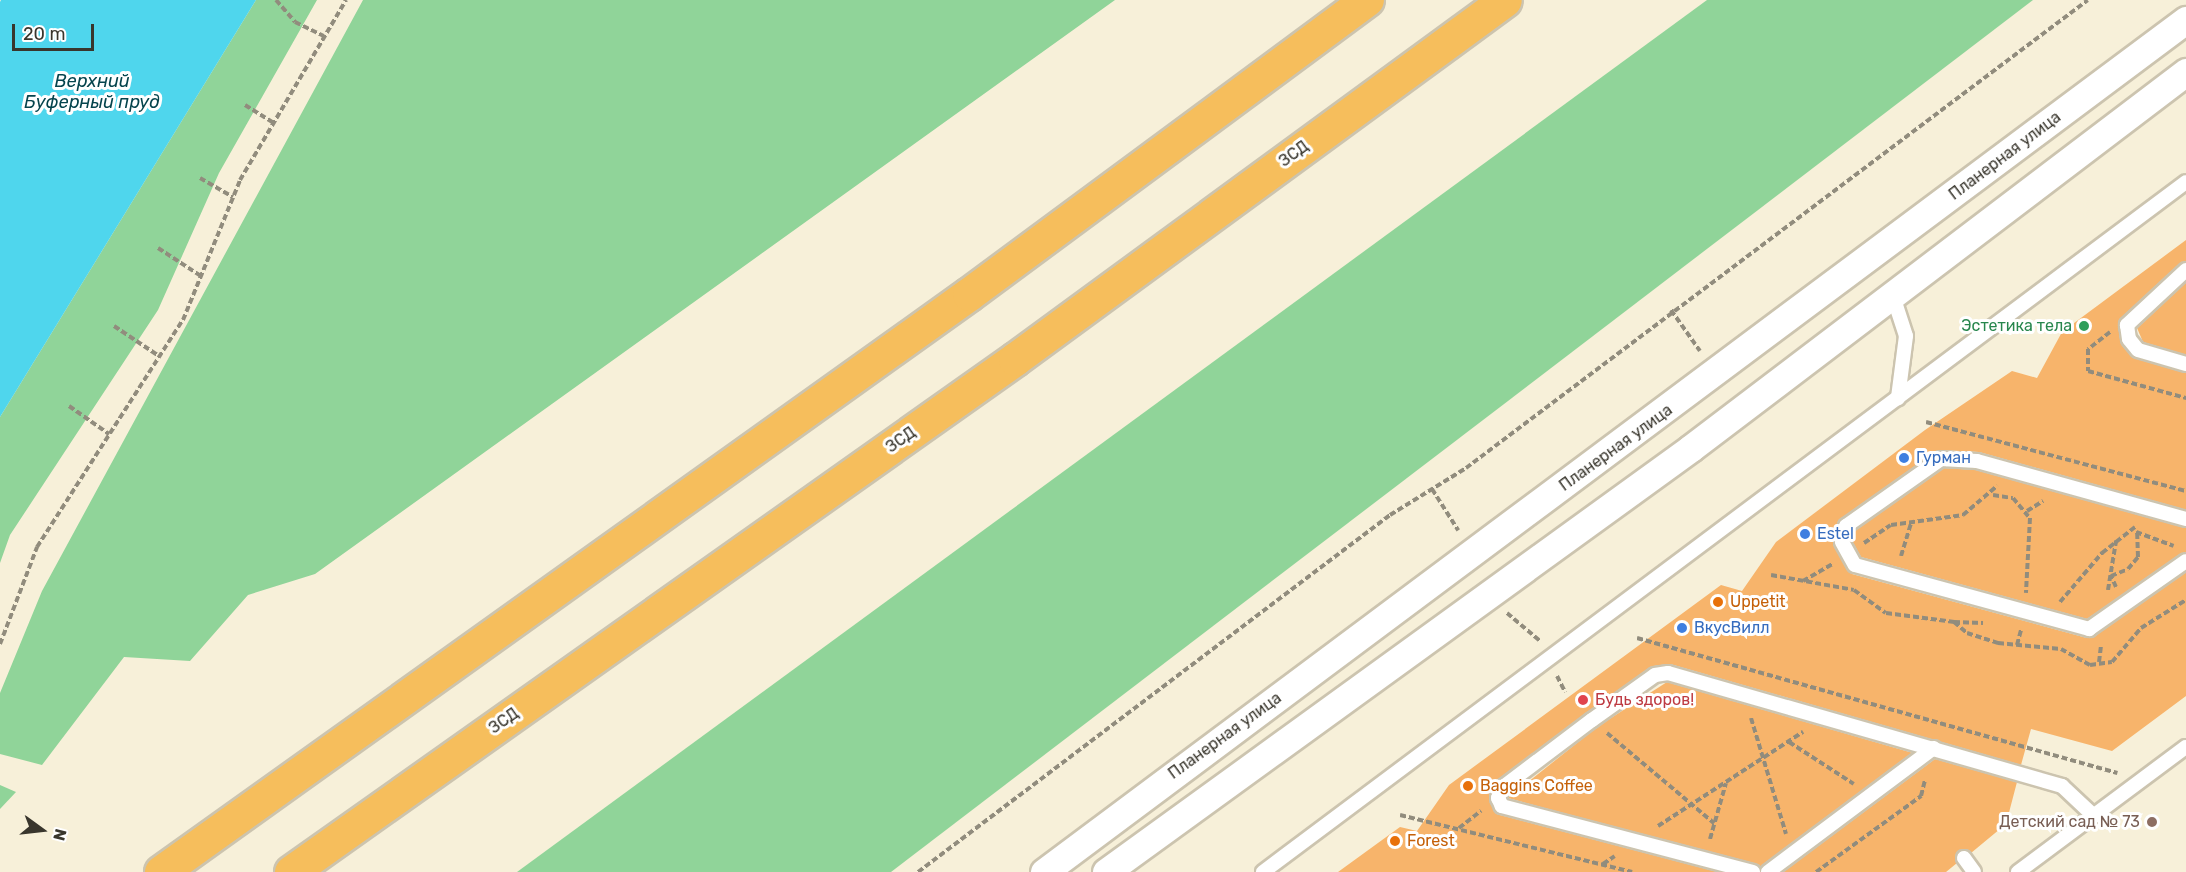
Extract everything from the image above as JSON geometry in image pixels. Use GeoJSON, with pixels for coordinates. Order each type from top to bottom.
{"type":"FeatureCollection","features":[{"type":"Feature","properties":{"kind":"highway"},"geometry":{"type":"LineString","coordinates":[[161,872],[959,301],[1367,0]]}},
{"type":"Feature","properties":{"kind":"highway","name":"ЗСД"},"geometry":{"type":"LineString","coordinates":[[291,872],[1015,359],[1505,0]]}},
{"type":"Feature","properties":{"kind":"street","name":"Планерная улица"},"geometry":{"type":"LineString","coordinates":[[1044,872],[1716,374],[2186,20]]}},
{"type":"Feature","properties":{"kind":"street"},"geometry":{"type":"LineString","coordinates":[[1106,872],[1491,594],[1893,296],[2186,72]]}},
{"type":"Feature","properties":{"kind":"lane"},"geometry":{"type":"LineString","coordinates":[[1263,872],[1553,658],[2186,182]]}},
{"type":"Feature","properties":{"kind":"lane"},"geometry":{"type":"LineString","coordinates":[[2186,270],[2127,325],[2129,339],[2138,350],[2186,364]]}},
{"type":"Feature","properties":{"kind":"lane"},"geometry":{"type":"LineString","coordinates":[[1893,296],[1906,336],[1898,398]]}},
{"type":"Feature","properties":{"kind":"lane"},"geometry":{"type":"LineString","coordinates":[[2186,519],[2006,469],[1941,459],[1846,526],[1845,556],[1855,565],[2089,629],[2186,561]]}},
{"type":"Feature","properties":{"kind":"lane"},"geometry":{"type":"LineString","coordinates":[[1753,872],[1502,806],[1498,798],[1503,787],[1592,720],[1655,675],[1668,673],[2062,786],[2094,816]]}},
{"type":"Feature","properties":{"kind":"lane"},"geometry":{"type":"LineString","coordinates":[[2018,872],[2186,747]]}},
{"type":"Feature","properties":{"kind":"lane"},"geometry":{"type":"LineString","coordinates":[[1768,872],[1793,857],[1875,797],[1934,748]]}},
{"type":"Feature","properties":{"kind":"lane"},"geometry":{"type":"LineString","coordinates":[[1964,858],[1974,872]]}},
{"type":"Feature","properties":{"kind":"path"},"geometry":{"type":"LineString","coordinates":[[276,0],[295,22],[324,36]]}},
{"type":"Feature","properties":{"kind":"path"},"geometry":{"type":"LineString","coordinates":[[0,644],[37,547],[159,356],[201,276],[233,197],[346,0]]}},
{"type":"Feature","properties":{"kind":"path"},"geometry":{"type":"LineString","coordinates":[[918,872],[2088,0]]}},
{"type":"Feature","properties":{"kind":"path"},"geometry":{"type":"LineString","coordinates":[[245,105],[274,123]]}},
{"type":"Feature","properties":{"kind":"path"},"geometry":{"type":"LineString","coordinates":[[200,178],[233,197]]}},
{"type":"Feature","properties":{"kind":"path"},"geometry":{"type":"LineString","coordinates":[[158,248],[201,276]]}},
{"type":"Feature","properties":{"kind":"path"},"geometry":{"type":"LineString","coordinates":[[1671,310],[1716,374]]}},
{"type":"Feature","properties":{"kind":"path"},"geometry":{"type":"LineString","coordinates":[[2127,325],[2104,334],[2088,350],[2088,371],[2186,398]]}},
{"type":"Feature","properties":{"kind":"path"},"geometry":{"type":"LineString","coordinates":[[114,326],[159,356]]}},
{"type":"Feature","properties":{"kind":"path"},"geometry":{"type":"LineString","coordinates":[[69,406],[110,434]]}},
{"type":"Feature","properties":{"kind":"path"},"geometry":{"type":"LineString","coordinates":[[1926,422],[2186,491]]}},
{"type":"Feature","properties":{"kind":"path"},"geometry":{"type":"LineString","coordinates":[[1845,556],[1891,525],[1951,519],[1992,495],[2006,469]]}},
{"type":"Feature","properties":{"kind":"path"},"geometry":{"type":"LineString","coordinates":[[1992,495],[2013,498],[2030,518],[2031,614]]}},
{"type":"Feature","properties":{"kind":"path"},"geometry":{"type":"LineString","coordinates":[[2131,530],[2186,550]]}},
{"type":"Feature","properties":{"kind":"path"},"geometry":{"type":"LineString","coordinates":[[2110,576],[2134,564],[2137,532]]}},
{"type":"Feature","properties":{"kind":"path"},"geometry":{"type":"LineString","coordinates":[[1771,575],[1854,590],[1886,613],[1954,622],[2001,622],[2055,608],[2102,553]]}},
{"type":"Feature","properties":{"kind":"path"},"geometry":{"type":"LineString","coordinates":[[1802,582],[1818,573]]}},
{"type":"Feature","properties":{"kind":"path"},"geometry":{"type":"LineString","coordinates":[[1491,594],[1553,658],[1565,692]]}},
{"type":"Feature","properties":{"kind":"path"},"geometry":{"type":"LineString","coordinates":[[1954,622],[1967,633],[1998,643],[2042,644],[2096,665],[2112,662],[2140,628],[2186,600]]}},
{"type":"Feature","properties":{"kind":"path"},"geometry":{"type":"LineString","coordinates":[[1638,638],[2101,764],[2120,775]]}},
{"type":"Feature","properties":{"kind":"path"},"geometry":{"type":"LineString","coordinates":[[1744,696],[1793,857]]}},
{"type":"Feature","properties":{"kind":"path"},"geometry":{"type":"LineString","coordinates":[[1603,864],[1825,717]]}},
{"type":"Feature","properties":{"kind":"path"},"geometry":{"type":"LineString","coordinates":[[1592,720],[1714,823]]}},
{"type":"Feature","properties":{"kind":"path"},"geometry":{"type":"LineString","coordinates":[[1789,742],[1875,797],[1892,817]]}},
{"type":"Feature","properties":{"kind":"path"},"geometry":{"type":"LineString","coordinates":[[1816,872],[1921,796],[1934,748]]}},
{"type":"Feature","properties":{"kind":"path"},"geometry":{"type":"LineString","coordinates":[[1704,859],[1726,782]]}},
{"type":"Feature","properties":{"kind":"path"},"geometry":{"type":"LineString","coordinates":[[1458,829],[1498,798]]}},
{"type":"Feature","properties":{"kind":"path"},"geometry":{"type":"LineString","coordinates":[[1400,814],[1632,872]]}},
{"type":"Feature","properties":{"kind":"green space"},"geometry":{"type":"Polygon","coordinates":[[[256,0],[317,0],[219,173],[158,310],[10,535],[0,563],[0,417],[256,0]]]}},
{"type":"Feature","properties":{"kind":"green space"},"geometry":{"type":"Polygon","coordinates":[[[363,0],[1115,0],[315,574],[248,595],[190,661],[124,657],[42,765],[0,754],[0,693],[42,591],[363,0]]]}},
{"type":"Feature","properties":{"kind":"green space"},"geometry":{"type":"Polygon","coordinates":[[[1707,0],[2033,0],[891,872],[517,872],[1707,0]]]}},
{"type":"Feature","properties":{"kind":"green space"},"geometry":{"type":"Polygon","coordinates":[[[0,785],[16,792],[0,809],[0,785]]]}},
{"type":"Feature","properties":{"kind":"water","name":"Верхний Буферный пруд"},"geometry":{"type":"Polygon","coordinates":[[[1,0],[256,0],[0,417],[0,2],[1,0]]]}},
{"type":"Feature","properties":{"kind":"building"},"geometry":{"type":"Polygon","coordinates":[[[2186,240],[2186,261],[2118,326],[2132,356],[2186,373],[2186,510],[1979,452],[1941,450],[1841,519],[1833,541],[1852,574],[2087,638],[2186,572],[2186,696],[2112,751],[2031,729],[2021,765],[1670,664],[1654,666],[1498,780],[1490,802],[1500,815],[1718,872],[1338,872],[1400,827],[1417,831],[1449,785],[1721,585],[1742,591],[1776,542],[1925,430],[2012,371],[2037,378],[2062,332],[2186,240]]]}},
{"type":"Feature","properties":{"kind":"building"},"geometry":{"type":"Polygon","coordinates":[[[2186,282],[2186,355],[2143,342],[2137,328],[2186,282]]]}},
{"type":"Feature","properties":{"kind":"building"},"geometry":{"type":"Polygon","coordinates":[[[1944,468],[1976,470],[2186,528],[2186,552],[2087,619],[1861,557],[1852,541],[1854,531],[1944,468]]]}},
{"type":"Feature","properties":{"kind":"building"},"geometry":{"type":"Polygon","coordinates":[[[1667,682],[1913,753],[1760,867],[1508,798],[1597,727],[1667,682]]]}},
{"type":"Feature","properties":{"kind":"building"},"geometry":{"type":"Polygon","coordinates":[[[1935,759],[2017,782],[2006,824],[1971,853],[1958,851],[1957,863],[1946,872],[1783,872],[1935,759]]]}},
{"type":"Feature","properties":{"kind":"place","name":"Эстетика тела"},"geometry":{"type":"Point","coordinates":[2084,326]}},
{"type":"Feature","properties":{"kind":"place","name":"Гурман"},"geometry":{"type":"Point","coordinates":[1904,458]}},
{"type":"Feature","properties":{"kind":"place","name":"Estel"},"geometry":{"type":"Point","coordinates":[1805,534]}},
{"type":"Feature","properties":{"kind":"place","name":"Uppetit"},"geometry":{"type":"Point","coordinates":[1718,602]}},
{"type":"Feature","properties":{"kind":"place","name":"ВкусВилл"},"geometry":{"type":"Point","coordinates":[1682,628]}},
{"type":"Feature","properties":{"kind":"place","name":"Будь здоров!"},"geometry":{"type":"Point","coordinates":[1583,700]}},
{"type":"Feature","properties":{"kind":"place","name":"Baggins Coffee"},"geometry":{"type":"Point","coordinates":[1468,786]}},
{"type":"Feature","properties":{"kind":"place","name":"Детский сад № 73"},"geometry":{"type":"Point","coordinates":[2152,822]}},
{"type":"Feature","properties":{"kind":"place","name":"Forest"},"geometry":{"type":"Point","coordinates":[1395,841]}}]}
